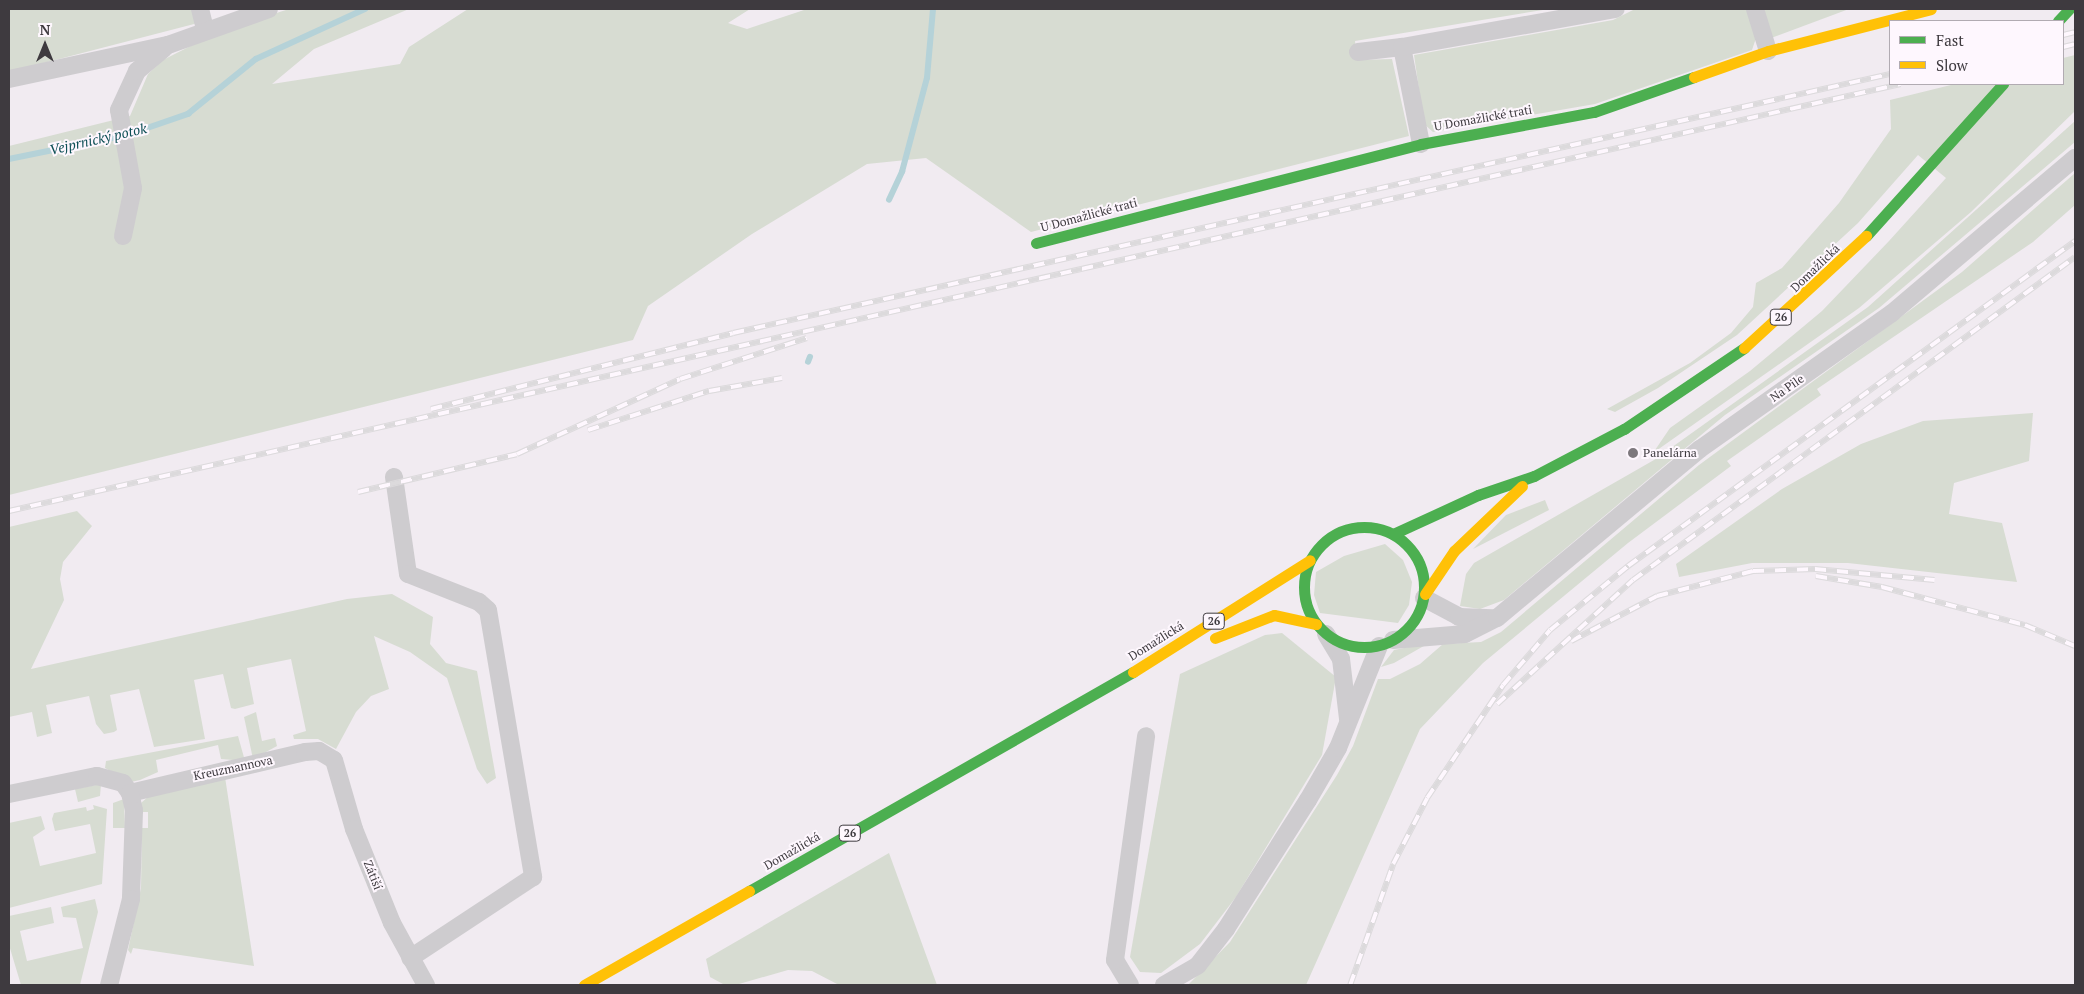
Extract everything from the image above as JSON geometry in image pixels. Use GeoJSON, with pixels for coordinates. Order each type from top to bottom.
{"type":"FeatureCollection","features":[{"type":"Feature","properties":{"kind":"main road","name":"U Domažlické trati"},"geometry":{"type":"LineString","coordinates":[[1036,243],[1421,144],[1594,112],[1768,51],[1932,9]]}},
{"type":"Feature","properties":{"kind":"main road"},"geometry":{"type":"LineString","coordinates":[[2059,20],[2069,9]]}},
{"type":"Feature","properties":{"kind":"main road","name":"Domažlická"},"geometry":{"type":"LineString","coordinates":[[1393,534],[1478,495],[1534,476],[1624,429],[1754,341],[1816,287],[2002,85]]}},
{"type":"Feature","properties":{"kind":"main road","name":"Domažlická"},"geometry":{"type":"LineString","coordinates":[[1118,682],[1261,618],[1293,616],[1352,646],[1386,643],[1414,623],[1424,596],[1454,550],[1534,476]]}},
{"type":"Feature","properties":{"kind":"main road","name":"Domažlická"},"geometry":{"type":"LineString","coordinates":[[584,985],[1118,682],[1310,560],[1323,543],[1343,531],[1369,527],[1393,534],[1414,553],[1424,596]]}},
{"type":"Feature","properties":{"kind":"main road"},"geometry":{"type":"LineString","coordinates":[[1310,560],[1305,600],[1321,629]]}},
{"type":"Feature","properties":{"kind":"street"},"geometry":{"type":"LineString","coordinates":[[200,9],[205,29]]}},
{"type":"Feature","properties":{"kind":"street"},"geometry":{"type":"LineString","coordinates":[[9,80],[168,45],[205,29],[269,9]]}},
{"type":"Feature","properties":{"kind":"street"},"geometry":{"type":"LineString","coordinates":[[1358,52],[1402,47],[1616,9]]}},
{"type":"Feature","properties":{"kind":"street"},"geometry":{"type":"LineString","coordinates":[[1755,9],[1768,51]]}},
{"type":"Feature","properties":{"kind":"street"},"geometry":{"type":"LineString","coordinates":[[123,236],[133,188],[119,110],[126,88],[149,58],[168,45]]}},
{"type":"Feature","properties":{"kind":"street"},"geometry":{"type":"LineString","coordinates":[[1402,47],[1421,144]]}},
{"type":"Feature","properties":{"kind":"street","name":"Na Pile"},"geometry":{"type":"LineString","coordinates":[[1386,643],[1465,634],[1498,618],[1700,449],[1892,313],[2075,158]]}},
{"type":"Feature","properties":{"kind":"street"},"geometry":{"type":"LineString","coordinates":[[394,477],[408,574],[479,602],[488,610],[534,877],[410,958]]}},
{"type":"Feature","properties":{"kind":"street"},"geometry":{"type":"LineString","coordinates":[[1424,596],[1459,617],[1498,618]]}},
{"type":"Feature","properties":{"kind":"street"},"geometry":{"type":"LineString","coordinates":[[1321,629],[1341,659],[1348,722]]}},
{"type":"Feature","properties":{"kind":"street"},"geometry":{"type":"LineString","coordinates":[[1164,985],[1198,965],[1226,929],[1329,766],[1386,643]]}},
{"type":"Feature","properties":{"kind":"street"},"geometry":{"type":"LineString","coordinates":[[1130,985],[1116,960],[1146,736]]}},
{"type":"Feature","properties":{"kind":"street","name":"Kreuzmannova"},"geometry":{"type":"LineString","coordinates":[[130,793],[305,752],[319,751],[334,760]]}},
{"type":"Feature","properties":{"kind":"street","name":"Zátiší"},"geometry":{"type":"LineString","coordinates":[[334,760],[354,829],[410,958],[426,985]]}},
{"type":"Feature","properties":{"kind":"street"},"geometry":{"type":"LineString","coordinates":[[9,794],[97,776],[116,780],[130,793],[134,811],[131,899],[109,985]]}},
{"type":"Feature","properties":{"kind":"shaded area"},"geometry":{"type":"Polygon","coordinates":[[[9,9],[193,9],[198,23],[9,72],[9,9]]]}},
{"type":"Feature","properties":{"kind":"shaded area"},"geometry":{"type":"Polygon","coordinates":[[[289,9],[409,9],[314,49],[272,84],[400,64],[409,47],[468,9],[750,9],[728,23],[747,29],[807,9],[1549,9],[1355,41],[1357,60],[1392,59],[1409,136],[1031,232],[926,158],[867,164],[752,234],[648,306],[633,340],[9,495],[9,146],[130,116],[148,74],[163,60],[220,31],[289,9]]]}},
{"type":"Feature","properties":{"kind":"shaded area"},"geometry":{"type":"Polygon","coordinates":[[[1635,9],[1749,9],[1756,38],[1752,50],[1595,104],[1433,132],[1424,124],[1414,55],[1613,20],[1635,9]]]}},
{"type":"Feature","properties":{"kind":"shaded area"},"geometry":{"type":"Polygon","coordinates":[[[1764,9],[1849,9],[1771,38],[1764,9]]]}},
{"type":"Feature","properties":{"kind":"shaded area"},"geometry":{"type":"Polygon","coordinates":[[[2075,55],[2075,111],[1971,212],[1859,308],[1653,453],[1670,428],[1750,371],[1822,311],[1946,178],[1918,155],[1858,223],[1737,335],[1658,388],[1615,412],[1607,409],[1690,363],[1731,333],[1753,307],[1756,283],[1782,268],[1839,203],[1891,129],[1890,100],[1951,85],[2064,85],[2064,58],[2075,55]]]}},
{"type":"Feature","properties":{"kind":"shaded area"},"geometry":{"type":"Polygon","coordinates":[[[2075,121],[2075,142],[1879,308],[1725,415],[1504,600],[1480,609],[1460,606],[1466,574],[1474,563],[1654,460],[1868,307],[2075,121]]]}},
{"type":"Feature","properties":{"kind":"shaded area"},"geometry":{"type":"Polygon","coordinates":[[[2075,173],[2075,205],[2033,242],[1817,389],[1821,395],[1727,461],[1731,466],[1628,543],[1483,663],[1420,729],[1306,985],[1188,985],[1230,942],[1337,775],[1353,746],[1378,679],[1390,679],[1420,664],[1443,644],[1481,642],[1501,632],[1699,465],[1962,272],[2075,173]]]}},
{"type":"Feature","properties":{"kind":"shaded area"},"geometry":{"type":"Polygon","coordinates":[[[2033,413],[2029,461],[1954,483],[1949,514],[2002,523],[2017,582],[1848,563],[1752,563],[1679,577],[1676,564],[1782,489],[1861,444],[1923,421],[2033,413]]]}},
{"type":"Feature","properties":{"kind":"shaded area"},"geometry":{"type":"Polygon","coordinates":[[[1545,500],[1549,510],[1473,549],[1506,515],[1545,500]]]}},
{"type":"Feature","properties":{"kind":"shaded area"},"geometry":{"type":"Polygon","coordinates":[[[77,511],[92,526],[63,562],[60,579],[64,600],[31,669],[347,599],[392,594],[433,617],[430,644],[446,663],[477,671],[496,778],[487,784],[477,769],[447,678],[410,652],[374,636],[389,689],[371,696],[356,712],[336,749],[318,739],[294,739],[293,735],[306,731],[291,659],[247,668],[254,704],[235,709],[231,708],[223,674],[194,680],[205,739],[154,747],[139,689],[110,695],[117,730],[114,732],[104,734],[96,724],[89,696],[46,705],[52,733],[37,737],[32,712],[9,717],[9,527],[77,511]]]}},
{"type":"Feature","properties":{"kind":"shaded area"},"geometry":{"type":"Polygon","coordinates":[[[1385,544],[1403,560],[1412,582],[1409,605],[1398,623],[1320,613],[1314,595],[1316,572],[1344,556],[1385,544]]]}},
{"type":"Feature","properties":{"kind":"shaded area"},"geometry":{"type":"Polygon","coordinates":[[[1282,633],[1336,677],[1322,755],[1236,897],[1200,944],[1161,973],[1140,972],[1130,957],[1180,674],[1265,635],[1282,633]]]}},
{"type":"Feature","properties":{"kind":"shaded area"},"geometry":{"type":"Polygon","coordinates":[[[1429,643],[1394,663],[1381,667],[1394,650],[1429,643]]]}},
{"type":"Feature","properties":{"kind":"shaded area"},"geometry":{"type":"Polygon","coordinates":[[[256,712],[262,741],[275,738],[277,746],[253,759],[244,717],[256,712]]]}},
{"type":"Feature","properties":{"kind":"shaded area"},"geometry":{"type":"Polygon","coordinates":[[[238,736],[245,761],[221,759],[218,745],[156,760],[158,772],[131,782],[105,768],[106,761],[238,736]]]}},
{"type":"Feature","properties":{"kind":"shaded area"},"geometry":{"type":"Polygon","coordinates":[[[225,777],[254,966],[133,948],[131,954],[128,950],[141,888],[142,828],[148,828],[148,812],[143,812],[141,803],[149,796],[225,777]]]}},
{"type":"Feature","properties":{"kind":"shaded area"},"geometry":{"type":"Polygon","coordinates":[[[101,784],[100,796],[78,802],[75,789],[101,784]]]}},
{"type":"Feature","properties":{"kind":"shaded area"},"geometry":{"type":"Polygon","coordinates":[[[124,799],[125,828],[113,828],[113,803],[124,799]]]}},
{"type":"Feature","properties":{"kind":"shaded area"},"geometry":{"type":"Polygon","coordinates":[[[93,805],[107,809],[102,884],[9,908],[9,823],[41,816],[45,829],[33,837],[40,866],[96,853],[90,824],[55,831],[52,819],[54,813],[86,807],[87,811],[94,809],[93,805]]]}},
{"type":"Feature","properties":{"kind":"shaded area"},"geometry":{"type":"Polygon","coordinates":[[[889,853],[937,985],[839,985],[812,971],[788,970],[739,984],[723,984],[710,977],[706,959],[889,853]]]}},
{"type":"Feature","properties":{"kind":"shaded area"},"geometry":{"type":"Polygon","coordinates":[[[95,899],[98,912],[80,985],[21,985],[9,945],[9,916],[51,907],[54,923],[20,931],[27,961],[83,948],[76,918],[63,917],[61,907],[95,899]]]}},
{"type":"Feature","properties":{"kind":"waterway","name":"Vejprnický potok"},"geometry":{"type":"LineString","coordinates":[[9,159],[127,135],[188,114],[256,59],[365,9]]}},
{"type":"Feature","properties":{"kind":"waterway"},"geometry":{"type":"LineString","coordinates":[[889,200],[902,172],[927,78],[933,9]]}},
{"type":"Feature","properties":{"kind":"waterway"},"geometry":{"type":"LineString","coordinates":[[808,362],[810,357]]}},
{"type":"Feature","properties":{"kind":"railway"},"geometry":{"type":"LineString","coordinates":[[2064,35],[2075,32]]}},
{"type":"Feature","properties":{"kind":"railway"},"geometry":{"type":"LineString","coordinates":[[2064,47],[2075,44]]}},
{"type":"Feature","properties":{"kind":"railway"},"geometry":{"type":"LineString","coordinates":[[431,409],[733,333],[1889,74]]}},
{"type":"Feature","properties":{"kind":"railway"},"geometry":{"type":"LineString","coordinates":[[9,511],[1896,85]]}},
{"type":"Feature","properties":{"kind":"railway"},"geometry":{"type":"LineString","coordinates":[[1350,985],[1393,864],[1427,798],[1503,685],[1550,630],[1628,566],[2075,241]]}},
{"type":"Feature","properties":{"kind":"railway"},"geometry":{"type":"LineString","coordinates":[[1497,704],[1633,580],[2075,257]]}},
{"type":"Feature","properties":{"kind":"railway"},"geometry":{"type":"LineString","coordinates":[[358,492],[517,454],[680,379],[807,338]]}},
{"type":"Feature","properties":{"kind":"railway"},"geometry":{"type":"LineString","coordinates":[[588,430],[709,391],[782,378]]}},
{"type":"Feature","properties":{"kind":"railway"},"geometry":{"type":"LineString","coordinates":[[1571,641],[1657,596],[1753,571],[1815,569],[1934,580]]}},
{"type":"Feature","properties":{"kind":"railway"},"geometry":{"type":"LineString","coordinates":[[1816,576],[1882,587],[2025,625],[2075,646]]}},
{"type":"Feature","properties":{"kind":"traffic: fast"},"geometry":{"type":"LineString","coordinates":[[2059,20],[2069,9]]}},
{"type":"Feature","properties":{"kind":"traffic: fast"},"geometry":{"type":"LineString","coordinates":[[1036,243],[1421,144],[1594,112],[1694,77]]}},
{"type":"Feature","properties":{"kind":"traffic: fast"},"geometry":{"type":"LineString","coordinates":[[1866,236],[2002,85]]}},
{"type":"Feature","properties":{"kind":"traffic: fast"},"geometry":{"type":"LineString","coordinates":[[1393,534],[1478,495],[1534,476],[1624,429],[1744,348]]}},
{"type":"Feature","properties":{"kind":"traffic: fast"},"geometry":{"type":"LineString","coordinates":[[1364,527],[1387,531],[1407,544],[1420,564],[1424,587],[1420,610],[1407,630],[1387,643],[1364,647],[1341,643],[1321,630],[1308,610],[1304,587],[1308,564],[1321,544],[1341,531],[1364,527]]}},
{"type":"Feature","properties":{"kind":"traffic: fast"},"geometry":{"type":"LineString","coordinates":[[749,891],[1133,672]]}},
{"type":"Feature","properties":{"kind":"traffic: slow"},"geometry":{"type":"LineString","coordinates":[[1694,77],[1768,51],[1931,9]]}},
{"type":"Feature","properties":{"kind":"traffic: slow"},"geometry":{"type":"LineString","coordinates":[[1744,348],[1866,236]]}},
{"type":"Feature","properties":{"kind":"traffic: slow"},"geometry":{"type":"LineString","coordinates":[[1425,594],[1454,551],[1522,486]]}},
{"type":"Feature","properties":{"kind":"traffic: slow"},"geometry":{"type":"LineString","coordinates":[[1133,672],[1310,560]]}},
{"type":"Feature","properties":{"kind":"traffic: slow"},"geometry":{"type":"LineString","coordinates":[[1215,638],[1274,615],[1316,624]]}},
{"type":"Feature","properties":{"kind":"traffic: slow"},"geometry":{"type":"LineString","coordinates":[[584,985],[749,891]]}},
{"type":"Feature","properties":{"kind":"place","name":"Panelárna"},"geometry":{"type":"Point","coordinates":[1633,453]}}]}
